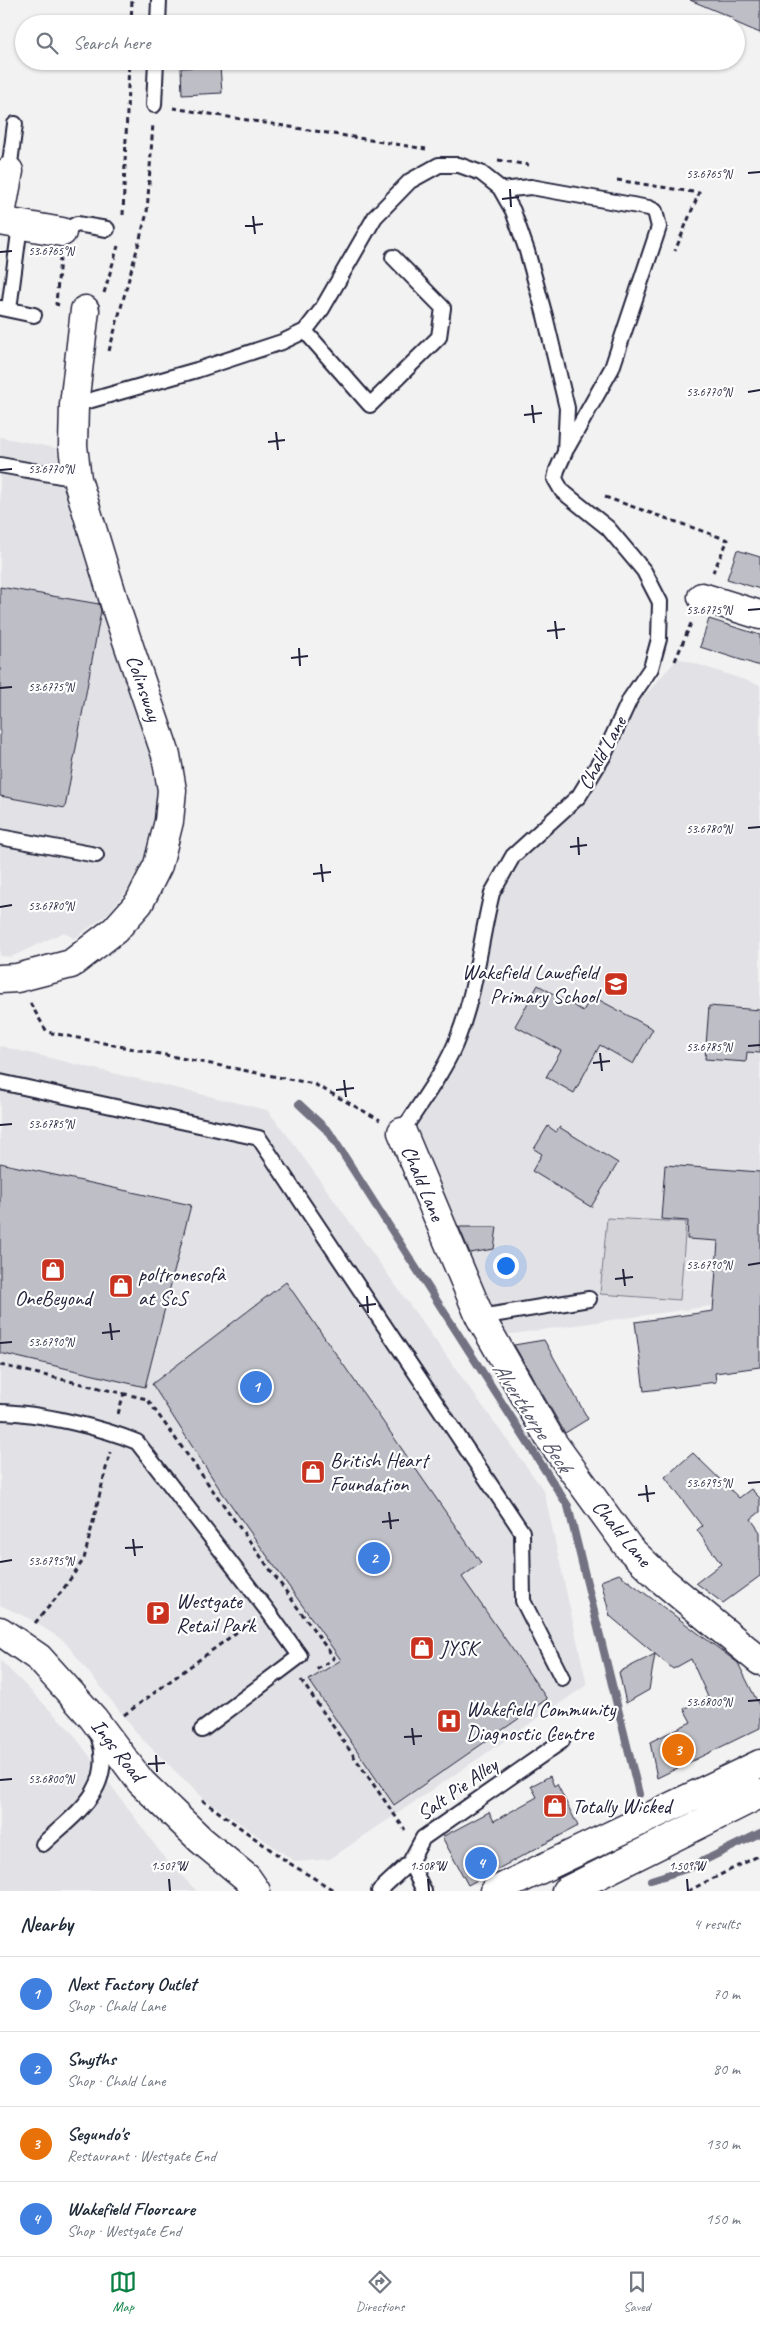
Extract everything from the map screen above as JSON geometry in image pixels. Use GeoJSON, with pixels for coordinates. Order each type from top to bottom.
{"type":"FeatureCollection","features":[{"type":"Feature","properties":{"kind":"main road"},"geometry":{"type":"LineString","coordinates":[[9,172],[7,222],[62,232]]}},
{"type":"Feature","properties":{"kind":"main road","name":"Colinsway"},"geometry":{"type":"LineString","coordinates":[[8,978],[71,964],[115,930],[139,903],[158,865],[169,821],[172,790],[166,755],[101,560],[77,480],[72,446],[74,405],[86,310]]}},
{"type":"Feature","properties":{"kind":"main road"},"geometry":{"type":"LineString","coordinates":[[702,597],[760,615]]}},
{"type":"Feature","properties":{"kind":"main road","name":"Chald Lane"},"geometry":{"type":"LineString","coordinates":[[402,1132],[480,1317],[550,1439],[629,1548],[663,1581],[760,1661]]}},
{"type":"Feature","properties":{"kind":"main road","name":"Ings Road"},"geometry":{"type":"LineString","coordinates":[[0,1631],[39,1658],[98,1724],[141,1782],[201,1840],[251,1884],[277,1891]]}},
{"type":"Feature","properties":{"kind":"main road"},"geometry":{"type":"LineString","coordinates":[[495,1891],[760,1764]]}},
{"type":"Feature","properties":{"kind":"main road"},"geometry":{"type":"LineString","coordinates":[[566,1891],[760,1794]]}},
{"type":"Feature","properties":{"kind":"lane"},"geometry":{"type":"LineString","coordinates":[[158,15],[159,0]]}},
{"type":"Feature","properties":{"kind":"lane"},"geometry":{"type":"LineString","coordinates":[[154,105],[156,70]]}},
{"type":"Feature","properties":{"kind":"lane"},"geometry":{"type":"LineString","coordinates":[[9,172],[14,124]]}},
{"type":"Feature","properties":{"kind":"lane"},"geometry":{"type":"LineString","coordinates":[[74,405],[197,370],[282,342],[305,331],[322,309],[375,217],[410,181],[439,166],[458,165],[481,173],[501,190],[513,212],[545,316],[567,408],[565,452]]}},
{"type":"Feature","properties":{"kind":"lane"},"geometry":{"type":"LineString","coordinates":[[501,190],[531,187],[649,208],[655,211],[658,218],[659,227],[612,368],[565,452]]}},
{"type":"Feature","properties":{"kind":"lane"},"geometry":{"type":"LineString","coordinates":[[7,222],[4,309],[34,315]]}},
{"type":"Feature","properties":{"kind":"lane"},"geometry":{"type":"LineString","coordinates":[[62,232],[78,224],[106,229]]}},
{"type":"Feature","properties":{"kind":"lane"},"geometry":{"type":"LineString","coordinates":[[305,331],[370,405],[439,337],[443,308],[394,257]]}},
{"type":"Feature","properties":{"kind":"lane","name":"Chald Lane"},"geometry":{"type":"LineString","coordinates":[[402,1132],[458,1039],[470,1002],[492,893],[498,878],[512,856],[579,796],[604,755],[630,699],[651,668],[659,639],[660,602],[644,572],[608,528],[562,491],[555,479],[565,452]]}},
{"type":"Feature","properties":{"kind":"lane"},"geometry":{"type":"LineString","coordinates":[[0,465],[77,480]]}},
{"type":"Feature","properties":{"kind":"lane"},"geometry":{"type":"LineString","coordinates":[[0,837],[96,855]]}},
{"type":"Feature","properties":{"kind":"lane"},"geometry":{"type":"LineString","coordinates":[[0,1082],[259,1138],[522,1532],[523,1601],[562,1678]]}},
{"type":"Feature","properties":{"kind":"lane"},"geometry":{"type":"LineString","coordinates":[[480,1317],[589,1299]]}},
{"type":"Feature","properties":{"kind":"lane"},"geometry":{"type":"LineString","coordinates":[[0,1412],[17,1413],[114,1433],[137,1442],[267,1610],[300,1656],[202,1730]]}},
{"type":"Feature","properties":{"kind":"lane"},"geometry":{"type":"LineString","coordinates":[[43,1844],[92,1797],[101,1778],[104,1753],[98,1724]]}},
{"type":"Feature","properties":{"kind":"lane","name":"Salt Pie Alley"},"geometry":{"type":"LineString","coordinates":[[379,1891],[410,1862],[422,1838],[562,1741]]}},
{"type":"Feature","properties":{"kind":"lane"},"geometry":{"type":"LineString","coordinates":[[410,1862],[424,1891]]}},
{"type":"Feature","properties":{"kind":"path"},"geometry":{"type":"LineString","coordinates":[[131,15],[132,0]]}},
{"type":"Feature","properties":{"kind":"path"},"geometry":{"type":"LineString","coordinates":[[122,222],[129,70]]}},
{"type":"Feature","properties":{"kind":"path"},"geometry":{"type":"LineString","coordinates":[[108,355],[147,213],[154,105]]}},
{"type":"Feature","properties":{"kind":"path"},"geometry":{"type":"LineString","coordinates":[[62,232],[56,304],[86,310],[102,299],[120,240]]}},
{"type":"Feature","properties":{"kind":"path"},"geometry":{"type":"LineString","coordinates":[[8,978],[46,1032],[314,1084],[402,1132]]}},
{"type":"Feature","properties":{"kind":"path"},"geometry":{"type":"LineString","coordinates":[[33,1626],[62,1591],[84,1559],[124,1393]]}},
{"type":"Feature","properties":{"kind":"path"},"geometry":{"type":"LineString","coordinates":[[98,1724],[289,1594]]}},
{"type":"Feature","properties":{"kind":"path"},"geometry":{"type":"LineString","coordinates":[[198,1798],[289,1863],[336,1891]]}},
{"type":"Feature","properties":{"kind":"path"},"geometry":{"type":"LineString","coordinates":[[688,1891],[760,1855]]}},
{"type":"Feature","properties":{"kind":"shaded area"},"geometry":{"type":"Polygon","coordinates":[[[0,437],[56,448],[159,779],[158,828],[136,879],[109,913],[74,939],[64,932],[11,957],[0,956],[0,437]]]}},
{"type":"Feature","properties":{"kind":"shaded area","name":"Wakefield Lawefield Primary School"},"geometry":{"type":"Polygon","coordinates":[[[678,658],[760,685],[760,1299],[491,1337],[402,1132],[458,1039],[498,878],[579,796],[630,699],[646,694],[678,658]]]}},
{"type":"Feature","properties":{"kind":"shaded area","name":"Westgate Retail Park"},"geometry":{"type":"Polygon","coordinates":[[[0,1046],[267,1110],[288,1136],[544,1491],[587,1685],[330,1859],[296,1862],[203,1798],[140,1737],[64,1641],[30,1619],[0,1605],[0,1046]]]}},
{"type":"Feature","properties":{"kind":"shaded area"},"geometry":{"type":"Polygon","coordinates":[[[607,1218],[686,1222],[680,1300],[600,1294],[607,1218]]]}},
{"type":"Feature","properties":{"kind":"shaded area"},"geometry":{"type":"Polygon","coordinates":[[[0,1660],[71,1731],[166,1860],[197,1891],[0,1891],[0,1660]]]}},
{"type":"Feature","properties":{"kind":"building"},"geometry":{"type":"Polygon","coordinates":[[[690,0],[760,0],[760,33],[745,27],[745,15],[726,15],[690,0]]]}},
{"type":"Feature","properties":{"kind":"building"},"geometry":{"type":"Polygon","coordinates":[[[181,70],[220,70],[222,93],[182,95],[181,70]]]}},
{"type":"Feature","properties":{"kind":"building"},"geometry":{"type":"Polygon","coordinates":[[[737,550],[760,557],[760,589],[727,579],[737,550]]]}},
{"type":"Feature","properties":{"kind":"building"},"geometry":{"type":"Polygon","coordinates":[[[0,587],[99,604],[101,611],[65,808],[0,796],[0,587]]]}},
{"type":"Feature","properties":{"kind":"building"},"geometry":{"type":"Polygon","coordinates":[[[709,619],[760,635],[760,666],[700,647],[709,619]]]}},
{"type":"Feature","properties":{"kind":"building"},"geometry":{"type":"Polygon","coordinates":[[[538,985],[583,1011],[592,996],[653,1029],[633,1064],[600,1045],[574,1093],[546,1077],[561,1051],[515,1026],[538,985]]]}},
{"type":"Feature","properties":{"kind":"building"},"geometry":{"type":"Polygon","coordinates":[[[709,1006],[760,1010],[760,1053],[747,1052],[746,1062],[705,1059],[709,1006]]]}},
{"type":"Feature","properties":{"kind":"building"},"geometry":{"type":"Polygon","coordinates":[[[548,1126],[556,1132],[559,1127],[618,1163],[591,1207],[532,1171],[542,1154],[534,1149],[548,1126]]]}},
{"type":"Feature","properties":{"kind":"building"},"geometry":{"type":"Polygon","coordinates":[[[0,1163],[191,1205],[145,1387],[0,1353],[0,1163]]]}},
{"type":"Feature","properties":{"kind":"building"},"geometry":{"type":"Polygon","coordinates":[[[665,1165],[760,1172],[760,1367],[715,1373],[716,1382],[644,1391],[635,1322],[713,1311],[718,1241],[687,1239],[688,1221],[661,1219],[665,1165]]]}},
{"type":"Feature","properties":{"kind":"building"},"geometry":{"type":"Polygon","coordinates":[[[459,1227],[497,1227],[494,1249],[470,1253],[459,1227]]]}},
{"type":"Feature","properties":{"kind":"building"},"geometry":{"type":"Polygon","coordinates":[[[286,1282],[481,1563],[462,1577],[547,1699],[394,1805],[309,1680],[341,1660],[219,1488],[152,1384],[286,1282]]]}},
{"type":"Feature","properties":{"kind":"building"},"geometry":{"type":"Polygon","coordinates":[[[544,1340],[588,1419],[565,1433],[514,1345],[544,1340]]]}},
{"type":"Feature","properties":{"kind":"building"},"geometry":{"type":"Polygon","coordinates":[[[693,1453],[739,1498],[751,1489],[760,1498],[760,1512],[751,1519],[760,1532],[760,1576],[723,1603],[696,1583],[721,1564],[697,1530],[702,1526],[665,1477],[693,1453]]]}},
{"type":"Feature","properties":{"kind":"building"},"geometry":{"type":"Polygon","coordinates":[[[619,1574],[738,1663],[760,1707],[760,1728],[657,1778],[650,1742],[691,1722],[684,1709],[708,1697],[691,1659],[673,1669],[610,1616],[601,1581],[619,1574]]]}},
{"type":"Feature","properties":{"kind":"building"},"geometry":{"type":"Polygon","coordinates":[[[655,1654],[649,1690],[626,1703],[619,1672],[655,1654]]]}},
{"type":"Feature","properties":{"kind":"building"},"geometry":{"type":"Polygon","coordinates":[[[550,1776],[554,1786],[557,1784],[578,1826],[468,1885],[442,1837],[489,1812],[494,1821],[537,1797],[531,1786],[550,1776]]]}},
{"type":"Feature","properties":{"kind":"waterway","name":"Alverthorpe Beck"},"geometry":{"type":"LineString","coordinates":[[299,1104],[329,1132],[568,1506],[639,1794]]}},
{"type":"Feature","properties":{"kind":"waterway","name":"Alverthorpe Beck"},"geometry":{"type":"LineString","coordinates":[[651,1880],[689,1868],[760,1833]]}},
{"type":"Feature","properties":{"kind":"place","name":"Wakefield Lawefield Primary School"},"geometry":{"type":"Point","coordinates":[616,984]}},
{"type":"Feature","properties":{"kind":"place","name":"OneBeyond"},"geometry":{"type":"Point","coordinates":[53,1270]}},
{"type":"Feature","properties":{"kind":"place","name":"poltronesofà at ScS"},"geometry":{"type":"Point","coordinates":[121,1286]}},
{"type":"Feature","properties":{"kind":"place","name":"Next Factory Outlet"},"geometry":{"type":"Point","coordinates":[256,1387]}},
{"type":"Feature","properties":{"kind":"place","name":"British Heart Foundation"},"geometry":{"type":"Point","coordinates":[313,1472]}},
{"type":"Feature","properties":{"kind":"place","name":"Smyths"},"geometry":{"type":"Point","coordinates":[374,1558]}},
{"type":"Feature","properties":{"kind":"place","name":"Westgate Retail Park"},"geometry":{"type":"Point","coordinates":[158,1613]}},
{"type":"Feature","properties":{"kind":"place","name":"JYSK"},"geometry":{"type":"Point","coordinates":[422,1648]}},
{"type":"Feature","properties":{"kind":"place","name":"Wakefield Community Diagnostic Centre"},"geometry":{"type":"Point","coordinates":[449,1721]}},
{"type":"Feature","properties":{"kind":"place","name":"Segundo's"},"geometry":{"type":"Point","coordinates":[678,1750]}},
{"type":"Feature","properties":{"kind":"place","name":"Totally Wicked"},"geometry":{"type":"Point","coordinates":[555,1806]}},
{"type":"Feature","properties":{"kind":"place","name":"Wakefield Floorcare"},"geometry":{"type":"Point","coordinates":[481,1863]}}]}
